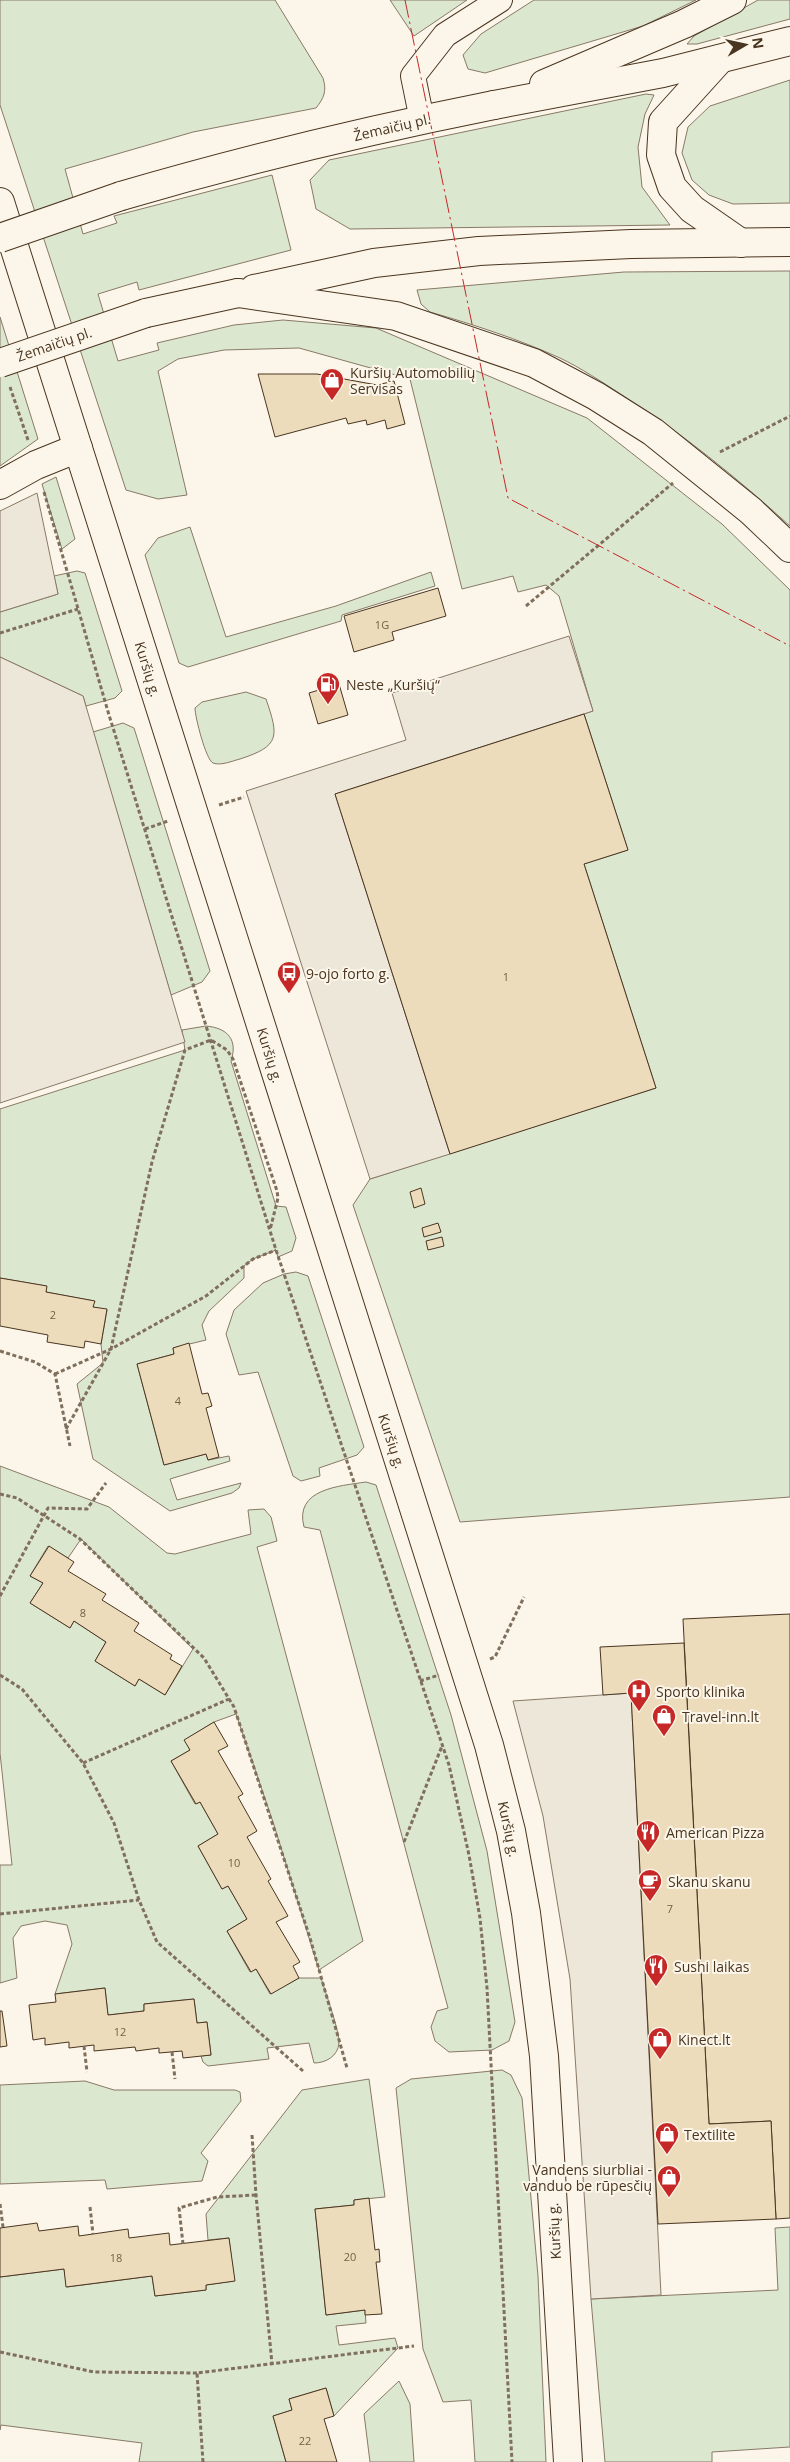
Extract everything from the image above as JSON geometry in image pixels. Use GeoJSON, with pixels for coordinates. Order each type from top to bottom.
{"type":"FeatureCollection","features":[{"type":"Feature","properties":{"kind":"main road"},"geometry":{"type":"LineString","coordinates":[[494,105],[684,24],[732,0]]}},
{"type":"Feature","properties":{"kind":"main road","name":"Žemaičių pl."},"geometry":{"type":"LineString","coordinates":[[0,238],[121,196],[197,174],[422,120],[663,73],[790,42]]}},
{"type":"Feature","properties":{"kind":"main road"},"geometry":{"type":"LineString","coordinates":[[720,58],[663,122],[661,155],[672,187],[692,209],[741,243]]}},
{"type":"Feature","properties":{"kind":"main road"},"geometry":{"type":"LineString","coordinates":[[0,202],[78,448],[36,465],[0,484]]}},
{"type":"Feature","properties":{"kind":"main road","name":"Žemaičių pl."},"geometry":{"type":"LineString","coordinates":[[5,374],[146,314],[374,263],[479,251],[631,244],[790,242]]}},
{"type":"Feature","properties":{"kind":"main road"},"geometry":{"type":"LineString","coordinates":[[238,293],[396,316],[534,363],[604,401],[654,432],[751,510],[790,548]]}},
{"type":"Feature","properties":{"kind":"main road","name":"Kuršių g."},"geometry":{"type":"LineString","coordinates":[[78,448],[489,1745],[511,1831],[526,1913],[544,2056],[568,2462]]}},
{"type":"Feature","properties":{"kind":"street"},"geometry":{"type":"LineString","coordinates":[[422,120],[413,76],[445,35],[500,0]]}},
{"type":"Feature","properties":{"kind":"path"},"geometry":{"type":"LineString","coordinates":[[5,374],[36,465],[109,715],[276,1250],[442,1745],[470,1855],[480,1918],[487,1988],[512,2462]]}},
{"type":"Feature","properties":{"kind":"path"},"geometry":{"type":"LineString","coordinates":[[526,606],[695,465],[790,416]]}},
{"type":"Feature","properties":{"kind":"path"},"geometry":{"type":"LineString","coordinates":[[0,633],[78,609]]}},
{"type":"Feature","properties":{"kind":"path"},"geometry":{"type":"LineString","coordinates":[[211,1040],[227,1050],[233,1060],[277,1191],[278,1198],[270,1230]]}},
{"type":"Feature","properties":{"kind":"path"},"geometry":{"type":"LineString","coordinates":[[66,1429],[111,1349],[152,1162],[185,1050],[211,1040]]}},
{"type":"Feature","properties":{"kind":"path"},"geometry":{"type":"LineString","coordinates":[[55,1374],[111,1349],[206,1296],[253,1259],[276,1250]]}},
{"type":"Feature","properties":{"kind":"path"},"geometry":{"type":"LineString","coordinates":[[0,1351],[34,1362],[55,1374],[70,1446]]}},
{"type":"Feature","properties":{"kind":"path"},"geometry":{"type":"LineString","coordinates":[[0,1596],[48,1508],[87,1509],[106,1483]]}},
{"type":"Feature","properties":{"kind":"path"},"geometry":{"type":"LineString","coordinates":[[0,1494],[16,1498],[80,1539],[204,1658],[234,1707],[274,1822],[310,1938],[347,2068]]}},
{"type":"Feature","properties":{"kind":"path"},"geometry":{"type":"LineString","coordinates":[[0,1675],[22,1690],[83,1763],[114,1823],[139,1900],[157,1942],[303,2071]]}},
{"type":"Feature","properties":{"kind":"path"},"geometry":{"type":"LineString","coordinates":[[83,1763],[228,1699]]}},
{"type":"Feature","properties":{"kind":"path"},"geometry":{"type":"LineString","coordinates":[[404,1842],[442,1745]]}},
{"type":"Feature","properties":{"kind":"path"},"geometry":{"type":"LineString","coordinates":[[0,1914],[139,1900]]}},
{"type":"Feature","properties":{"kind":"path"},"geometry":{"type":"LineString","coordinates":[[84,2046],[87,2072]]}},
{"type":"Feature","properties":{"kind":"path"},"geometry":{"type":"LineString","coordinates":[[172,2052],[175,2078]]}},
{"type":"Feature","properties":{"kind":"path"},"geometry":{"type":"LineString","coordinates":[[252,2135],[272,2364]]}},
{"type":"Feature","properties":{"kind":"path"},"geometry":{"type":"LineString","coordinates":[[183,2244],[179,2208],[217,2197],[256,2195]]}},
{"type":"Feature","properties":{"kind":"path"},"geometry":{"type":"LineString","coordinates":[[0,2204],[3,2228]]}},
{"type":"Feature","properties":{"kind":"path"},"geometry":{"type":"LineString","coordinates":[[90,2207],[93,2234]]}},
{"type":"Feature","properties":{"kind":"path"},"geometry":{"type":"LineString","coordinates":[[0,2352],[94,2372],[197,2373],[414,2346]]}},
{"type":"Feature","properties":{"kind":"path"},"geometry":{"type":"LineString","coordinates":[[197,2373],[203,2462]]}},
{"type":"Feature","properties":{"kind":"green space"},"geometry":{"type":"Polygon","coordinates":[[[0,0],[275,0],[323,78],[324,94],[316,108],[193,132],[65,169],[83,234],[117,223],[114,216],[272,175],[291,250],[139,290],[137,282],[98,294],[118,361],[159,350],[157,343],[234,325],[283,320],[376,328],[587,418],[722,524],[790,590],[790,1497],[460,1522],[353,1205],[370,1179],[656,1088],[584,864],[628,850],[584,714],[593,711],[559,596],[546,585],[518,592],[513,576],[462,589],[410,379],[299,348],[224,350],[178,359],[158,371],[187,495],[158,499],[126,490],[0,105],[0,0]]]}},
{"type":"Feature","properties":{"kind":"green space"},"geometry":{"type":"Polygon","coordinates":[[[390,0],[467,0],[414,36],[390,0]]]}},
{"type":"Feature","properties":{"kind":"green space"},"geometry":{"type":"Polygon","coordinates":[[[534,0],[696,0],[643,26],[485,73],[468,69],[463,55],[481,34],[534,0]]]}},
{"type":"Feature","properties":{"kind":"green space"},"geometry":{"type":"Polygon","coordinates":[[[758,0],[790,0],[790,19],[697,44],[687,44],[694,36],[758,0]]]}},
{"type":"Feature","properties":{"kind":"green space"},"geometry":{"type":"Polygon","coordinates":[[[790,80],[790,203],[733,204],[709,195],[692,180],[682,153],[688,127],[710,106],[790,80]]]}},
{"type":"Feature","properties":{"kind":"green space"},"geometry":{"type":"Polygon","coordinates":[[[646,94],[654,95],[645,114],[638,147],[642,187],[670,225],[350,229],[316,209],[310,180],[329,160],[646,94]]]}},
{"type":"Feature","properties":{"kind":"green space"},"geometry":{"type":"Polygon","coordinates":[[[790,271],[790,526],[688,440],[599,380],[560,358],[528,345],[480,327],[430,312],[421,304],[417,290],[624,272],[790,271]]]}},
{"type":"Feature","properties":{"kind":"green space"},"geometry":{"type":"Polygon","coordinates":[[[0,317],[38,439],[0,466],[0,317]]]}},
{"type":"Feature","properties":{"kind":"green space"},"geometry":{"type":"Polygon","coordinates":[[[56,477],[75,539],[62,549],[42,484],[56,477]]]}},
{"type":"Feature","properties":{"kind":"green space"},"geometry":{"type":"Polygon","coordinates":[[[190,527],[226,637],[336,606],[431,572],[435,586],[342,615],[341,621],[188,667],[179,663],[145,555],[158,538],[190,527]]]}},
{"type":"Feature","properties":{"kind":"green space"},"geometry":{"type":"Polygon","coordinates":[[[77,571],[85,573],[122,691],[115,698],[86,706],[83,696],[0,657],[0,612],[58,594],[54,576],[77,571]]]}},
{"type":"Feature","properties":{"kind":"green space"},"geometry":{"type":"Polygon","coordinates":[[[246,692],[266,699],[273,723],[273,738],[263,749],[253,754],[227,763],[213,763],[204,747],[195,708],[202,702],[246,692]]]}},
{"type":"Feature","properties":{"kind":"green space"},"geometry":{"type":"Polygon","coordinates":[[[123,723],[134,728],[210,971],[202,982],[171,995],[93,732],[123,723]]]}},
{"type":"Feature","properties":{"kind":"green space"},"geometry":{"type":"Polygon","coordinates":[[[206,1026],[220,1029],[232,1041],[233,1054],[231,1061],[276,1206],[286,1207],[296,1238],[292,1251],[278,1257],[276,1250],[253,1259],[244,1266],[244,1278],[209,1311],[202,1325],[206,1340],[173,1348],[174,1354],[137,1364],[164,1465],[206,1454],[208,1460],[229,1456],[230,1461],[170,1479],[177,1500],[241,1483],[239,1488],[232,1493],[170,1511],[93,1459],[77,1384],[103,1363],[101,1344],[107,1310],[93,1307],[94,1301],[46,1292],[46,1286],[0,1278],[0,1109],[185,1050],[182,1030],[206,1026]]]}},
{"type":"Feature","properties":{"kind":"green space"},"geometry":{"type":"Polygon","coordinates":[[[296,1272],[308,1276],[364,1447],[357,1455],[319,1468],[320,1476],[301,1481],[293,1476],[258,1372],[239,1375],[226,1334],[234,1310],[263,1283],[284,1274],[296,1272]]]}},
{"type":"Feature","properties":{"kind":"green space"},"geometry":{"type":"Polygon","coordinates":[[[0,1466],[109,1507],[167,1553],[175,1554],[251,1534],[248,1510],[264,1509],[271,1517],[277,1541],[257,1547],[363,1941],[319,1970],[273,1822],[236,1714],[214,1722],[185,1740],[190,1750],[171,1761],[195,1804],[200,1802],[218,1834],[198,1846],[222,1889],[228,1886],[247,1919],[227,1931],[250,1972],[256,1969],[270,1994],[299,1978],[321,1978],[339,2038],[338,2048],[334,2055],[323,2062],[314,2063],[309,2043],[267,2048],[269,2059],[208,2066],[203,2062],[201,2056],[211,2055],[207,2022],[197,2023],[194,1999],[144,2004],[144,2011],[108,2015],[105,1988],[55,1994],[72,1944],[67,1925],[45,1921],[21,1926],[13,1938],[17,1978],[0,1983],[0,1865],[12,1865],[0,1753],[0,1466]],[[81,1539],[68,1558],[48,1546],[30,1576],[43,1583],[30,1603],[70,1628],[74,1621],[106,1642],[95,1661],[135,1686],[139,1679],[165,1695],[193,1649],[81,1539]]]}},
{"type":"Feature","properties":{"kind":"green space"},"geometry":{"type":"Polygon","coordinates":[[[366,1482],[376,1485],[451,1715],[487,1851],[515,2022],[509,2041],[492,2050],[449,2052],[435,2041],[431,2027],[437,2011],[448,2008],[320,1530],[304,1527],[303,1514],[306,1505],[312,1497],[332,1488],[366,1482]]]}},
{"type":"Feature","properties":{"kind":"green space"},"geometry":{"type":"Polygon","coordinates":[[[502,2070],[511,2075],[522,2098],[538,2276],[546,2462],[475,2462],[471,2400],[443,2402],[423,2349],[396,2088],[411,2079],[502,2070]]]}},
{"type":"Feature","properties":{"kind":"green space"},"geometry":{"type":"Polygon","coordinates":[[[369,2079],[385,2197],[354,2200],[354,2205],[315,2209],[326,2315],[365,2310],[366,2323],[336,2326],[339,2345],[395,2338],[398,2348],[334,2416],[326,2388],[289,2399],[292,2410],[273,2416],[286,2462],[139,2462],[142,2443],[1,2425],[0,2430],[0,2277],[64,2269],[67,2287],[152,2276],[155,2296],[206,2290],[206,2285],[234,2281],[229,2238],[208,2240],[206,2214],[302,2090],[369,2079]]]}},
{"type":"Feature","properties":{"kind":"green space"},"geometry":{"type":"Polygon","coordinates":[[[85,2081],[114,2090],[235,2090],[240,2092],[241,2101],[201,2153],[208,2161],[202,2181],[107,2189],[105,2180],[0,2184],[0,2085],[85,2081]]]}},
{"type":"Feature","properties":{"kind":"green space"},"geometry":{"type":"Polygon","coordinates":[[[790,2227],[790,2447],[712,2452],[712,2462],[605,2462],[591,2299],[778,2290],[775,2228],[790,2227]]]}},
{"type":"Feature","properties":{"kind":"green space"},"geometry":{"type":"Polygon","coordinates":[[[399,2381],[410,2404],[414,2462],[370,2462],[364,2414],[399,2381]]]}},
{"type":"Feature","properties":{"kind":"shaded area"},"geometry":{"type":"Polygon","coordinates":[[[37,493],[58,594],[0,612],[0,511],[37,493]]]}},
{"type":"Feature","properties":{"kind":"shaded area"},"geometry":{"type":"Polygon","coordinates":[[[569,636],[593,711],[335,794],[450,1154],[370,1179],[246,791],[406,740],[392,693],[569,636]]]}},
{"type":"Feature","properties":{"kind":"shaded area"},"geometry":{"type":"Polygon","coordinates":[[[0,657],[83,696],[185,1042],[0,1103],[0,657]]]}},
{"type":"Feature","properties":{"kind":"shaded area"},"geometry":{"type":"Polygon","coordinates":[[[631,1693],[661,2295],[591,2299],[570,1979],[543,1816],[513,1701],[631,1693]]]}},
{"type":"Feature","properties":{"kind":"building","name":"Kuršių Automobilių Servisas"},"geometry":{"type":"Polygon","coordinates":[[[258,374],[317,374],[377,385],[394,381],[405,424],[387,429],[385,420],[367,425],[366,420],[348,424],[346,418],[275,437],[258,374]]]}},
{"type":"Feature","properties":{"kind":"building"},"geometry":{"type":"Polygon","coordinates":[[[438,588],[446,616],[392,632],[394,640],[354,652],[344,616],[438,588]]]}},
{"type":"Feature","properties":{"kind":"building"},"geometry":{"type":"Polygon","coordinates":[[[339,684],[348,715],[318,724],[309,693],[339,684]]]}},
{"type":"Feature","properties":{"kind":"building"},"geometry":{"type":"Polygon","coordinates":[[[584,714],[628,850],[584,864],[656,1088],[450,1154],[335,794],[584,714]]]}},
{"type":"Feature","properties":{"kind":"building"},"geometry":{"type":"Polygon","coordinates":[[[421,1188],[425,1204],[414,1208],[410,1192],[421,1188]]]}},
{"type":"Feature","properties":{"kind":"building"},"geometry":{"type":"Polygon","coordinates":[[[438,1223],[441,1232],[424,1237],[422,1228],[438,1223]]]}},
{"type":"Feature","properties":{"kind":"building"},"geometry":{"type":"Polygon","coordinates":[[[442,1237],[444,1246],[428,1250],[426,1241],[442,1237]]]}},
{"type":"Feature","properties":{"kind":"building"},"geometry":{"type":"Polygon","coordinates":[[[0,1278],[47,1286],[46,1292],[95,1301],[93,1307],[107,1309],[101,1344],[85,1341],[84,1348],[47,1342],[48,1335],[0,1326],[0,1278]]]}},
{"type":"Feature","properties":{"kind":"building"},"geometry":{"type":"Polygon","coordinates":[[[189,1343],[202,1394],[208,1393],[212,1406],[206,1408],[219,1457],[208,1460],[206,1454],[164,1465],[137,1364],[174,1354],[173,1348],[189,1343]]]}},
{"type":"Feature","properties":{"kind":"building"},"geometry":{"type":"Polygon","coordinates":[[[49,1546],[74,1562],[68,1571],[106,1594],[102,1600],[139,1623],[134,1631],[172,1655],[170,1659],[182,1666],[165,1695],[139,1679],[135,1686],[95,1661],[106,1642],[74,1621],[70,1628],[30,1603],[43,1583],[30,1576],[49,1546]]]}},
{"type":"Feature","properties":{"kind":"building"},"geometry":{"type":"Polygon","coordinates":[[[790,1614],[790,2218],[776,2219],[771,2121],[709,2124],[683,1619],[790,1614]]]}},
{"type":"Feature","properties":{"kind":"building"},"geometry":{"type":"Polygon","coordinates":[[[684,1643],[709,2124],[771,2121],[776,2219],[658,2224],[631,1693],[603,1695],[600,1647],[684,1643]]]}},
{"type":"Feature","properties":{"kind":"building"},"geometry":{"type":"Polygon","coordinates":[[[214,1722],[228,1746],[218,1751],[243,1794],[238,1797],[257,1831],[247,1837],[271,1879],[268,1881],[288,1916],[276,1922],[300,1962],[293,1966],[299,1978],[271,1994],[256,1969],[251,1972],[227,1931],[247,1919],[228,1886],[222,1889],[198,1846],[218,1834],[200,1802],[196,1804],[171,1761],[190,1750],[184,1740],[214,1722]]]}},
{"type":"Feature","properties":{"kind":"building"},"geometry":{"type":"Polygon","coordinates":[[[105,1988],[108,2015],[144,2011],[144,2004],[194,1999],[197,2023],[207,2022],[211,2055],[183,2058],[182,2051],[159,2053],[159,2048],[136,2051],[135,2047],[94,2051],[94,2045],[69,2048],[69,2042],[45,2045],[45,2038],[33,2040],[29,2005],[56,2002],[55,1994],[105,1988]]]}},
{"type":"Feature","properties":{"kind":"building"},"geometry":{"type":"Polygon","coordinates":[[[0,2011],[2,2011],[7,2046],[0,2047],[0,2011]]]}},
{"type":"Feature","properties":{"kind":"building"},"geometry":{"type":"Polygon","coordinates":[[[369,2198],[375,2250],[379,2249],[380,2262],[376,2262],[382,2314],[365,2315],[365,2310],[326,2315],[315,2209],[354,2205],[354,2200],[369,2198]]]}},
{"type":"Feature","properties":{"kind":"building"},"geometry":{"type":"Polygon","coordinates":[[[37,2223],[39,2231],[78,2226],[79,2236],[128,2229],[129,2238],[169,2233],[170,2245],[229,2238],[235,2281],[206,2285],[206,2290],[155,2296],[152,2276],[66,2287],[64,2269],[0,2277],[0,2228],[37,2223]]]}},
{"type":"Feature","properties":{"kind":"building"},"geometry":{"type":"Polygon","coordinates":[[[326,2388],[334,2416],[324,2419],[337,2462],[286,2462],[273,2416],[292,2410],[289,2399],[326,2388]]]}},
{"type":"Feature","properties":{"kind":"power"},"geometry":{"type":"LineString","coordinates":[[405,0],[508,498],[790,646]]}},
{"type":"Feature","properties":{"kind":"place","name":"Kuršių Automobilių Servisas"},"geometry":{"type":"Point","coordinates":[332,401]}},
{"type":"Feature","properties":{"kind":"place","name":"Neste „Kuršių“"},"geometry":{"type":"Point","coordinates":[328,705]}},
{"type":"Feature","properties":{"kind":"place","name":"9-ojo forto g."},"geometry":{"type":"Point","coordinates":[289,994]}},
{"type":"Feature","properties":{"kind":"place","name":"Sporto klinika"},"geometry":{"type":"Point","coordinates":[639,1712]}},
{"type":"Feature","properties":{"kind":"place","name":"Travel-inn.lt"},"geometry":{"type":"Point","coordinates":[664,1737]}},
{"type":"Feature","properties":{"kind":"place","name":"American Pizza"},"geometry":{"type":"Point","coordinates":[648,1853]}},
{"type":"Feature","properties":{"kind":"place","name":"Skanu skanu"},"geometry":{"type":"Point","coordinates":[650,1902]}},
{"type":"Feature","properties":{"kind":"place","name":"Sushi laikas"},"geometry":{"type":"Point","coordinates":[656,1987]}},
{"type":"Feature","properties":{"kind":"place","name":"Kinect.lt"},"geometry":{"type":"Point","coordinates":[660,2060]}},
{"type":"Feature","properties":{"kind":"place","name":"Textilite"},"geometry":{"type":"Point","coordinates":[667,2155]}},
{"type":"Feature","properties":{"kind":"place","name":"Vandens siurbliai - vanduo be rūpesčių"},"geometry":{"type":"Point","coordinates":[669,2198]}}]}
